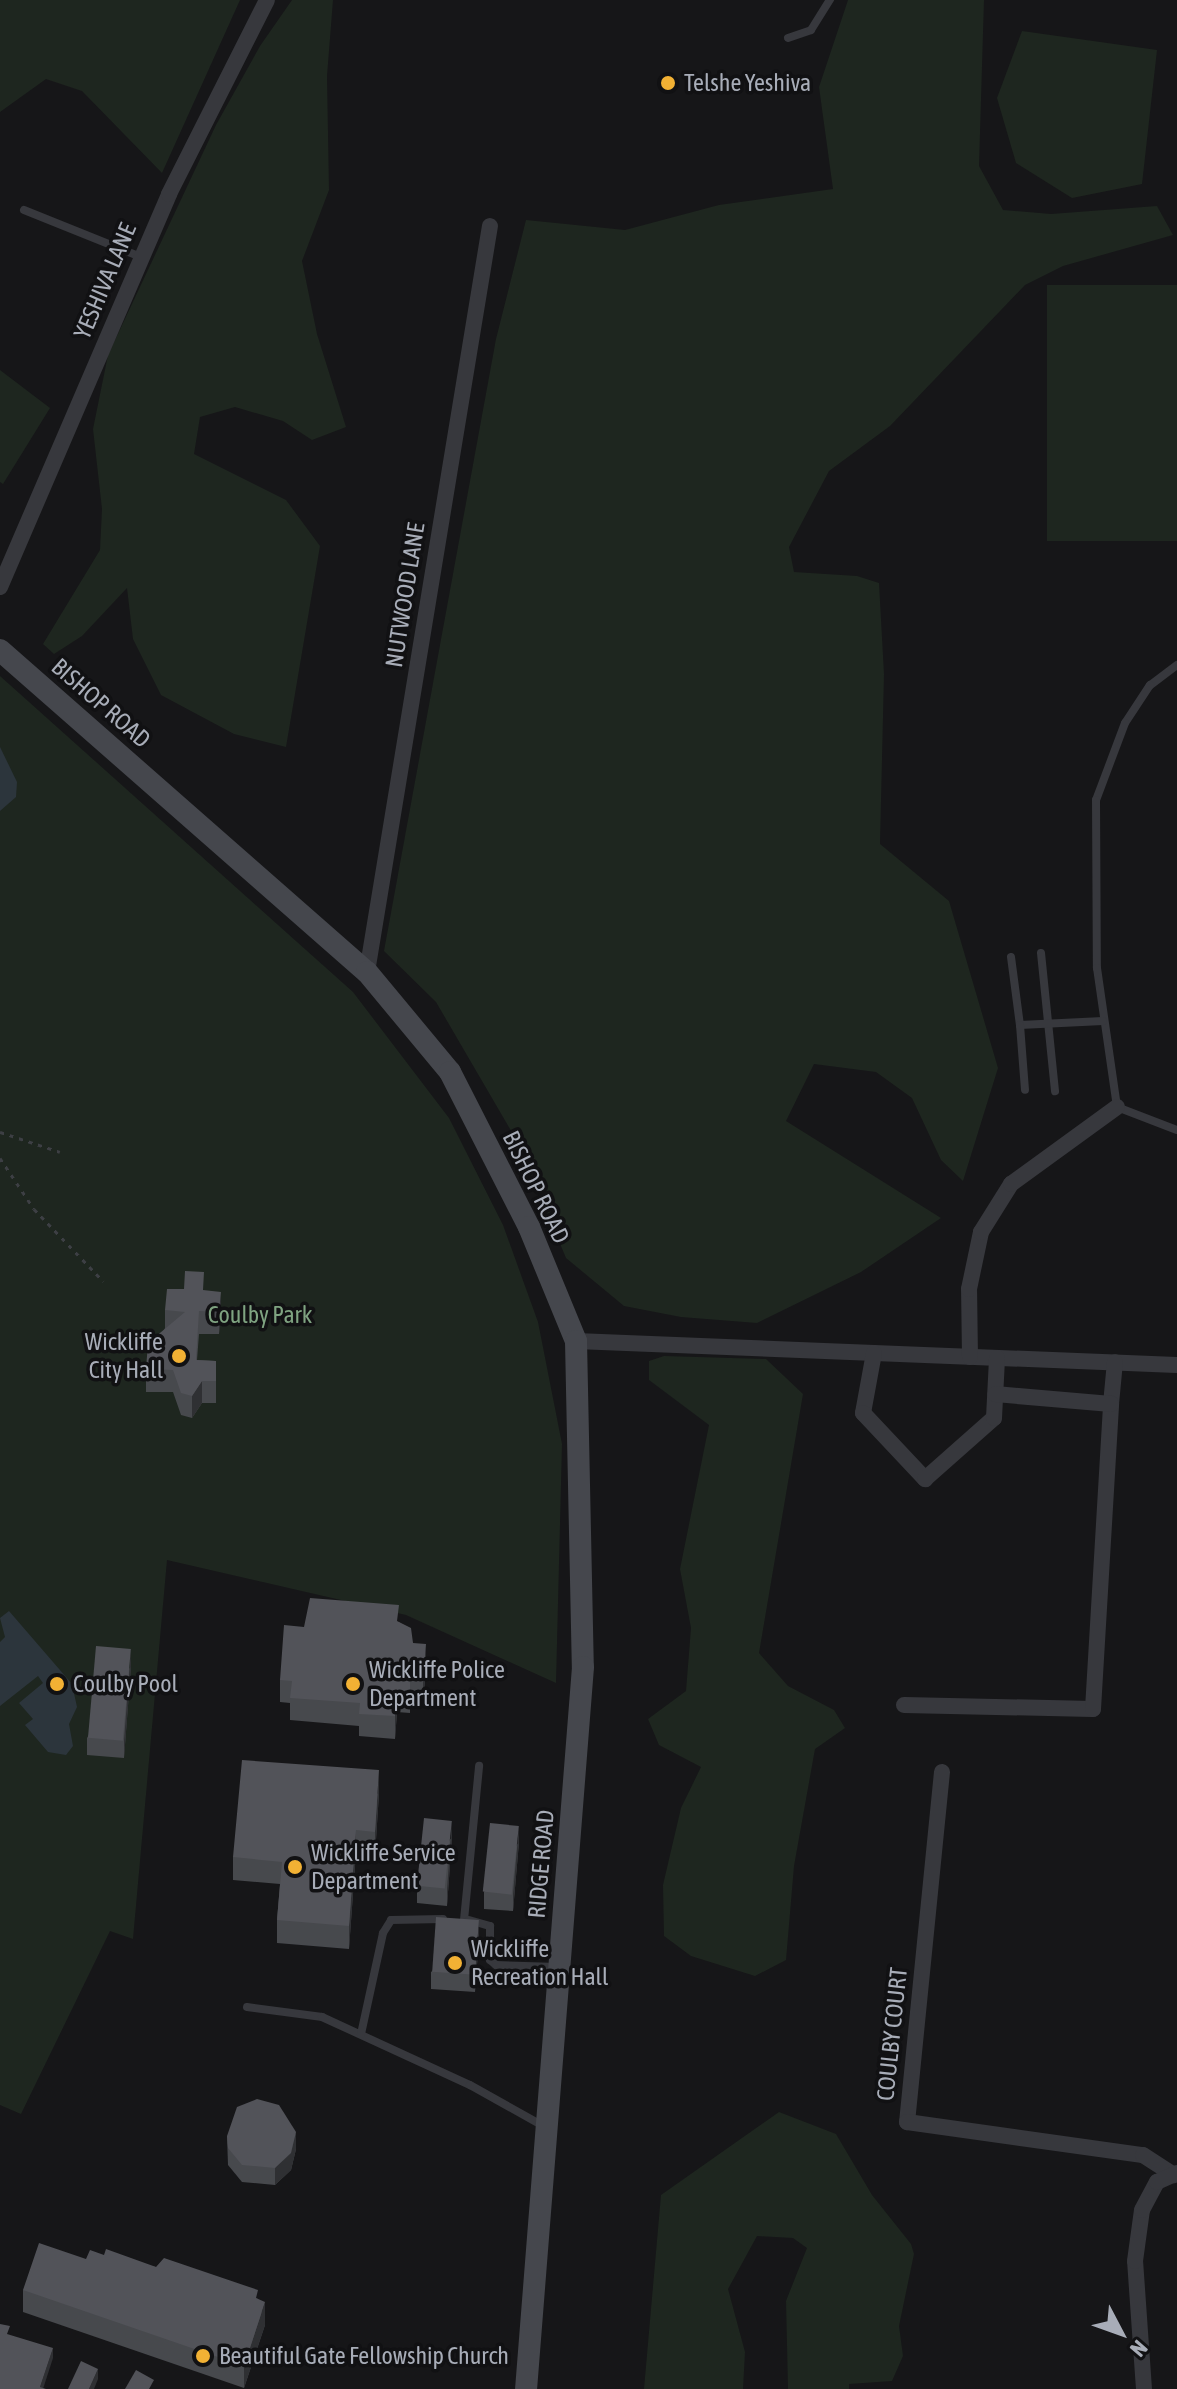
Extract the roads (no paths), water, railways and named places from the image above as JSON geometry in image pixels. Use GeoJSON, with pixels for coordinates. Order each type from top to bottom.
{"type":"FeatureCollection","features":[{"type":"Feature","properties":{"kind":"main road","name":"BISHOP ROAD"},"geometry":{"type":"LineString","coordinates":[[0,650],[367,972],[450,1072],[529,1227],[576,1341]]}},
{"type":"Feature","properties":{"kind":"main road","name":"RIDGE ROAD"},"geometry":{"type":"LineString","coordinates":[[526,2389],[583,1667],[576,1341]]}},
{"type":"Feature","properties":{"kind":"street","name":"YESHIVA LANE"},"geometry":{"type":"LineString","coordinates":[[0,587],[141,257],[267,0]]}},
{"type":"Feature","properties":{"kind":"street","name":"NUTWOOD LANE"},"geometry":{"type":"LineString","coordinates":[[367,972],[490,226]]}},
{"type":"Feature","properties":{"kind":"street"},"geometry":{"type":"LineString","coordinates":[[970,1357],[969,1289],[981,1232],[1011,1184],[1117,1107]]}},
{"type":"Feature","properties":{"kind":"street"},"geometry":{"type":"LineString","coordinates":[[576,1341],[1177,1365]]}},
{"type":"Feature","properties":{"kind":"street"},"geometry":{"type":"LineString","coordinates":[[874,1353],[863,1413],[925,1479],[994,1418],[997,1358]]}},
{"type":"Feature","properties":{"kind":"street"},"geometry":{"type":"LineString","coordinates":[[904,1705],[1093,1709],[1115,1362]]}},
{"type":"Feature","properties":{"kind":"street"},"geometry":{"type":"LineString","coordinates":[[995,1394],[1111,1404]]}},
{"type":"Feature","properties":{"kind":"street","name":"COULBY COURT"},"geometry":{"type":"LineString","coordinates":[[942,1772],[907,2122],[1143,2155],[1176,2174]]}},
{"type":"Feature","properties":{"kind":"street"},"geometry":{"type":"LineString","coordinates":[[1144,2389],[1135,2261],[1138,2235],[1142,2210],[1157,2182],[1176,2174]]}},
{"type":"Feature","properties":{"kind":"lane"},"geometry":{"type":"LineString","coordinates":[[788,38],[811,30],[830,0]]}},
{"type":"Feature","properties":{"kind":"lane"},"geometry":{"type":"LineString","coordinates":[[24,210],[141,257]]}},
{"type":"Feature","properties":{"kind":"lane"},"geometry":{"type":"LineString","coordinates":[[1177,665],[1150,685],[1125,723],[1096,800],[1097,968],[1117,1107],[1177,1130]]}},
{"type":"Feature","properties":{"kind":"lane"},"geometry":{"type":"LineString","coordinates":[[1041,953],[1055,1091]]}},
{"type":"Feature","properties":{"kind":"lane"},"geometry":{"type":"LineString","coordinates":[[1011,957],[1025,1090]]}},
{"type":"Feature","properties":{"kind":"lane"},"geometry":{"type":"LineString","coordinates":[[1020,1025],[1103,1021]]}},
{"type":"Feature","properties":{"kind":"lane"},"geometry":{"type":"LineString","coordinates":[[464,1920],[479,1766]]}},
{"type":"Feature","properties":{"kind":"lane"},"geometry":{"type":"LineString","coordinates":[[361,2034],[383,1933],[391,1920],[464,1920],[490,1926],[490,1960],[496,1965],[558,1967]]}},
{"type":"Feature","properties":{"kind":"lane"},"geometry":{"type":"LineString","coordinates":[[247,2007],[322,2017],[470,2085],[545,2128]]}},
{"type":"Feature","properties":{"kind":"place","name":"Telshe Yeshiva"},"geometry":{"type":"Point","coordinates":[668,83]}},
{"type":"Feature","properties":{"kind":"place","name":"Wickliffe City Hall"},"geometry":{"type":"Point","coordinates":[179,1356]}},
{"type":"Feature","properties":{"kind":"place","name":"Coulby Pool"},"geometry":{"type":"Point","coordinates":[57,1684]}},
{"type":"Feature","properties":{"kind":"place","name":"Wickliffe Police Department"},"geometry":{"type":"Point","coordinates":[353,1684]}},
{"type":"Feature","properties":{"kind":"place","name":"Wickliffe Service Department"},"geometry":{"type":"Point","coordinates":[295,1867]}},
{"type":"Feature","properties":{"kind":"place","name":"Wickliffe Recreation Hall"},"geometry":{"type":"Point","coordinates":[455,1963]}},
{"type":"Feature","properties":{"kind":"place","name":"Beautiful Gate Fellowship Church"},"geometry":{"type":"Point","coordinates":[203,2356]}},
{"type":"Feature","properties":{"kind":"park label","name":"Coulby Park"},"geometry":{"type":"Point","coordinates":[260,1315]}}]}
